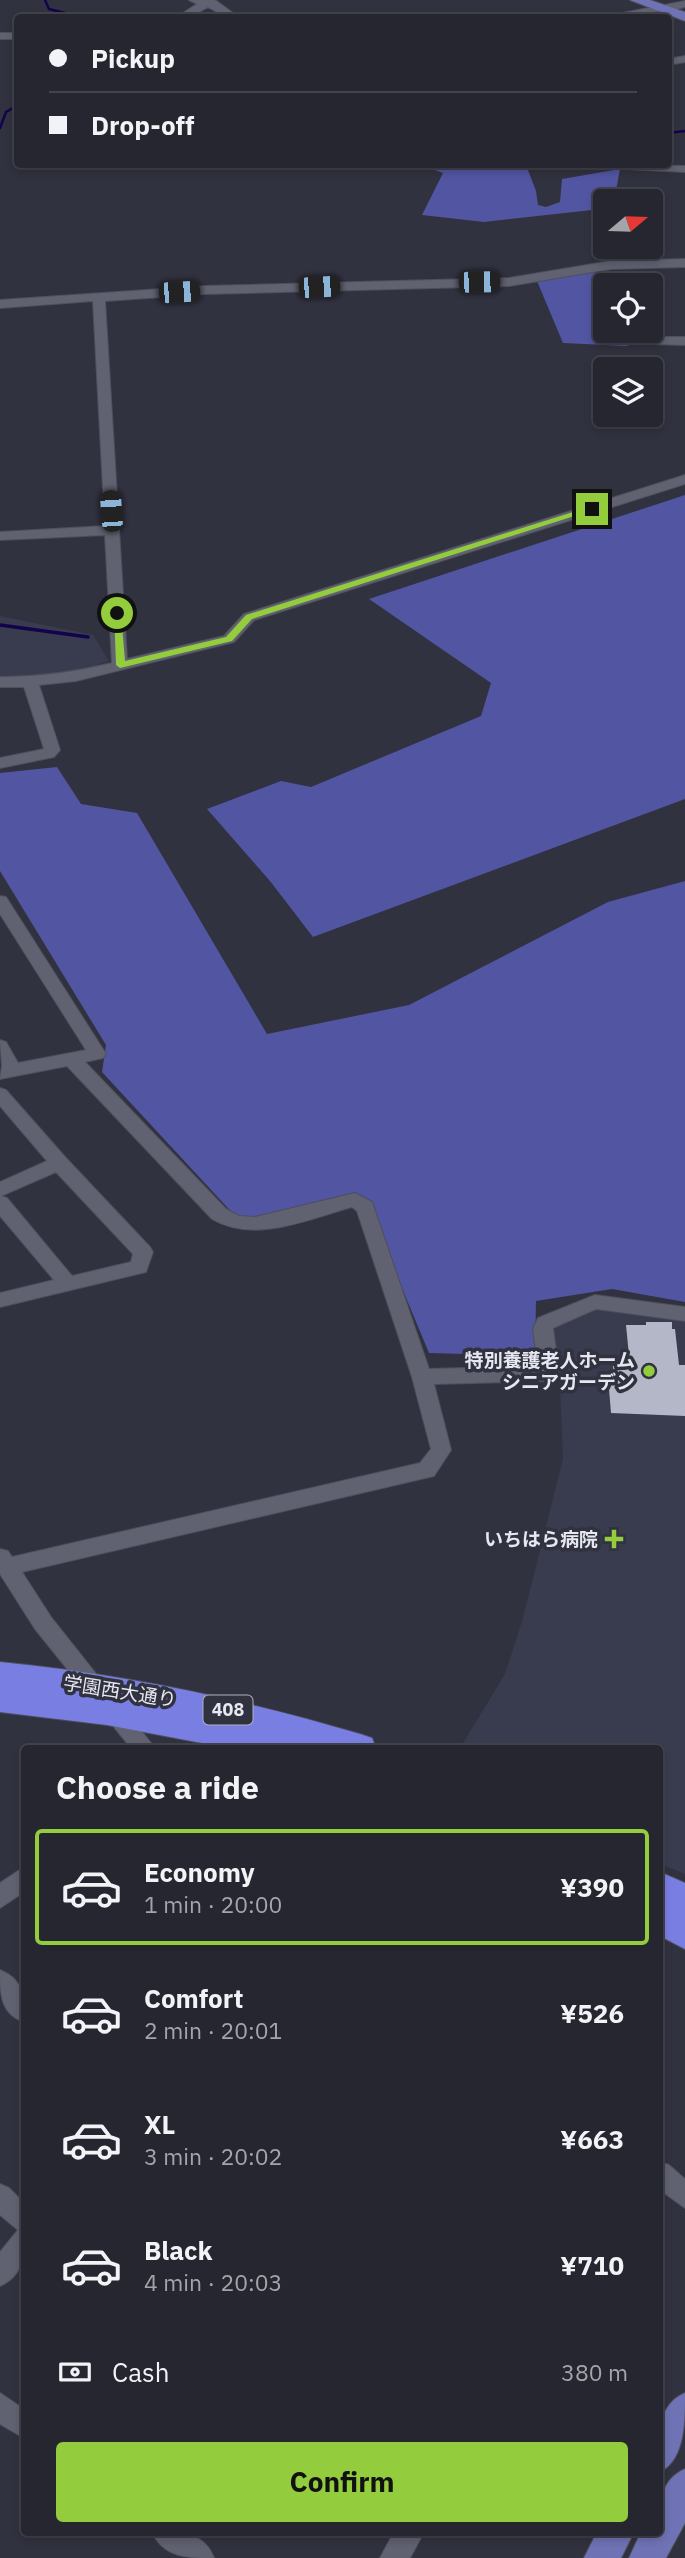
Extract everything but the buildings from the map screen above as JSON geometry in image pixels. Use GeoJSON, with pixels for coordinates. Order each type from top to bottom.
{"type":"FeatureCollection","features":[{"type":"Feature","properties":{"kind":"highway","name":"学園西大通り"},"geometry":{"type":"LineString","coordinates":[[0,1675],[101,1698],[174,1721],[268,1745]]}},
{"type":"Feature","properties":{"kind":"highway","name":"学園西大通り"},"geometry":{"type":"LineString","coordinates":[[0,1698],[167,1698],[230,1711],[349,1745]]}},
{"type":"Feature","properties":{"kind":"highway"},"geometry":{"type":"LineString","coordinates":[[663,1889],[685,1901]]}},
{"type":"Feature","properties":{"kind":"highway"},"geometry":{"type":"LineString","coordinates":[[663,1920],[685,1933]]}},
{"type":"Feature","properties":{"kind":"main road"},"geometry":{"type":"LineString","coordinates":[[637,0],[685,17]]}},
{"type":"Feature","properties":{"kind":"main road"},"geometry":{"type":"LineString","coordinates":[[663,2450],[685,2410]]}},
{"type":"Feature","properties":{"kind":"main road"},"geometry":{"type":"LineString","coordinates":[[663,2528],[685,2487]]}},
{"type":"Feature","properties":{"kind":"main road"},"geometry":{"type":"LineString","coordinates":[[602,2558],[615,2536]]}},
{"type":"Feature","properties":{"kind":"main road"},"geometry":{"type":"LineString","coordinates":[[647,2558],[659,2536]]}},
{"type":"Feature","properties":{"kind":"street"},"geometry":{"type":"LineString","coordinates":[[186,14],[205,1],[228,14]]}},
{"type":"Feature","properties":{"kind":"street"},"geometry":{"type":"LineString","coordinates":[[628,14],[685,4]]}},
{"type":"Feature","properties":{"kind":"street"},"geometry":{"type":"LineString","coordinates":[[666,168],[685,169]]}},
{"type":"Feature","properties":{"kind":"street"},"geometry":{"type":"LineString","coordinates":[[0,304],[205,290],[509,282],[611,265],[685,263]]}},
{"type":"Feature","properties":{"kind":"street"},"geometry":{"type":"LineString","coordinates":[[99,297],[120,665]]}},
{"type":"Feature","properties":{"kind":"street"},"geometry":{"type":"LineString","coordinates":[[663,341],[685,341]]}},
{"type":"Feature","properties":{"kind":"street"},"geometry":{"type":"LineString","coordinates":[[0,682],[30,682],[76,676],[229,639],[249,617],[685,479]]}},
{"type":"Feature","properties":{"kind":"street"},"geometry":{"type":"LineString","coordinates":[[0,536],[112,530]]}},
{"type":"Feature","properties":{"kind":"street"},"geometry":{"type":"LineString","coordinates":[[0,763],[48,754],[52,750],[30,682]]}},
{"type":"Feature","properties":{"kind":"street"},"geometry":{"type":"LineString","coordinates":[[0,901],[97,1054],[6,1071],[0,1046]]}},
{"type":"Feature","properties":{"kind":"street"},"geometry":{"type":"LineString","coordinates":[[71,1059],[219,1214],[229,1221],[245,1224],[263,1222],[355,1200],[365,1207],[422,1377],[441,1450],[427,1471],[3,1562],[43,1623],[141,1745]]}},
{"type":"Feature","properties":{"kind":"street"},"geometry":{"type":"LineString","coordinates":[[0,1094],[59,1163],[143,1252],[139,1266],[0,1300]]}},
{"type":"Feature","properties":{"kind":"street"},"geometry":{"type":"LineString","coordinates":[[0,1190],[59,1163]]}},
{"type":"Feature","properties":{"kind":"street"},"geometry":{"type":"LineString","coordinates":[[0,1203],[68,1284]]}},
{"type":"Feature","properties":{"kind":"street"},"geometry":{"type":"LineString","coordinates":[[422,1377],[548,1373],[543,1329],[545,1323],[595,1302],[685,1314]]}},
{"type":"Feature","properties":{"kind":"street"},"geometry":{"type":"LineString","coordinates":[[0,1896],[21,1880]]}},
{"type":"Feature","properties":{"kind":"street"},"geometry":{"type":"LineString","coordinates":[[0,1981],[21,2007]]}},
{"type":"Feature","properties":{"kind":"street"},"geometry":{"type":"LineString","coordinates":[[663,2178],[685,2196]]}},
{"type":"Feature","properties":{"kind":"street"},"geometry":{"type":"LineString","coordinates":[[0,2197],[21,2217]]}},
{"type":"Feature","properties":{"kind":"street"},"geometry":{"type":"LineString","coordinates":[[0,2273],[21,2245]]}},
{"type":"Feature","properties":{"kind":"street"},"geometry":{"type":"LineString","coordinates":[[0,2407],[21,2424]]}},
{"type":"Feature","properties":{"kind":"street"},"geometry":{"type":"LineString","coordinates":[[171,2536],[200,2558]]}},
{"type":"Feature","properties":{"kind":"street"},"geometry":{"type":"LineString","coordinates":[[394,2558],[408,2536]]}},
{"type":"Feature","properties":{"kind":"shaded area"},"geometry":{"type":"Polygon","coordinates":[[[429,168],[527,168],[538,205],[546,207],[560,202],[562,179],[620,169],[616,189],[593,189],[592,210],[484,222],[422,215],[443,173],[429,168]]]}},
{"type":"Feature","properties":{"kind":"shaded area"},"geometry":{"type":"Polygon","coordinates":[[[599,264],[600,273],[593,273],[593,343],[635,343],[626,346],[563,343],[537,281],[599,264]]]}},
{"type":"Feature","properties":{"kind":"shaded area"},"geometry":{"type":"Polygon","coordinates":[[[685,495],[685,799],[313,937],[270,881],[207,809],[281,781],[311,787],[481,716],[491,683],[369,599],[685,495]]]}},
{"type":"Feature","properties":{"kind":"shaded area"},"geometry":{"type":"Polygon","coordinates":[[[0,616],[93,635],[109,661],[79,671],[32,678],[0,678],[0,616]]]}},
{"type":"Feature","properties":{"kind":"shaded area"},"geometry":{"type":"Polygon","coordinates":[[[57,767],[81,804],[137,813],[267,1034],[409,1005],[608,902],[685,881],[685,1302],[612,1289],[536,1301],[535,1356],[429,1353],[365,1199],[238,1219],[102,1072],[106,1045],[0,871],[0,773],[57,767]]]}},
{"type":"Feature","properties":{"kind":"shaded area","name":"いちはら病院"},"geometry":{"type":"Polygon","coordinates":[[[596,1309],[685,1321],[685,1874],[663,1865],[663,1745],[462,1745],[505,1674],[523,1618],[563,1459],[560,1387],[551,1327],[596,1309]]]}},
{"type":"Feature","properties":{"kind":"waterway"},"geometry":{"type":"LineString","coordinates":[[45,0],[49,9],[69,14]]}},
{"type":"Feature","properties":{"kind":"waterway"},"geometry":{"type":"LineString","coordinates":[[0,128],[6,112],[14,107]]}},
{"type":"Feature","properties":{"kind":"waterway"},"geometry":{"type":"LineString","coordinates":[[672,133],[685,131]]}},
{"type":"Feature","properties":{"kind":"waterway"},"geometry":{"type":"LineString","coordinates":[[0,625],[88,637]]}},
{"type":"Feature","properties":{"kind":"place","name":"特別養護老人ホーム シニアガーデン"},"geometry":{"type":"Point","coordinates":[649,1371]}},
{"type":"Feature","properties":{"kind":"place","name":"いちはら病院"},"geometry":{"type":"Point","coordinates":[614,1539]}},
{"type":"Feature","properties":{"kind":"route"},"geometry":{"type":"LineString","coordinates":[[117,613],[120,665],[229,639],[249,617],[592,509]]}}]}
